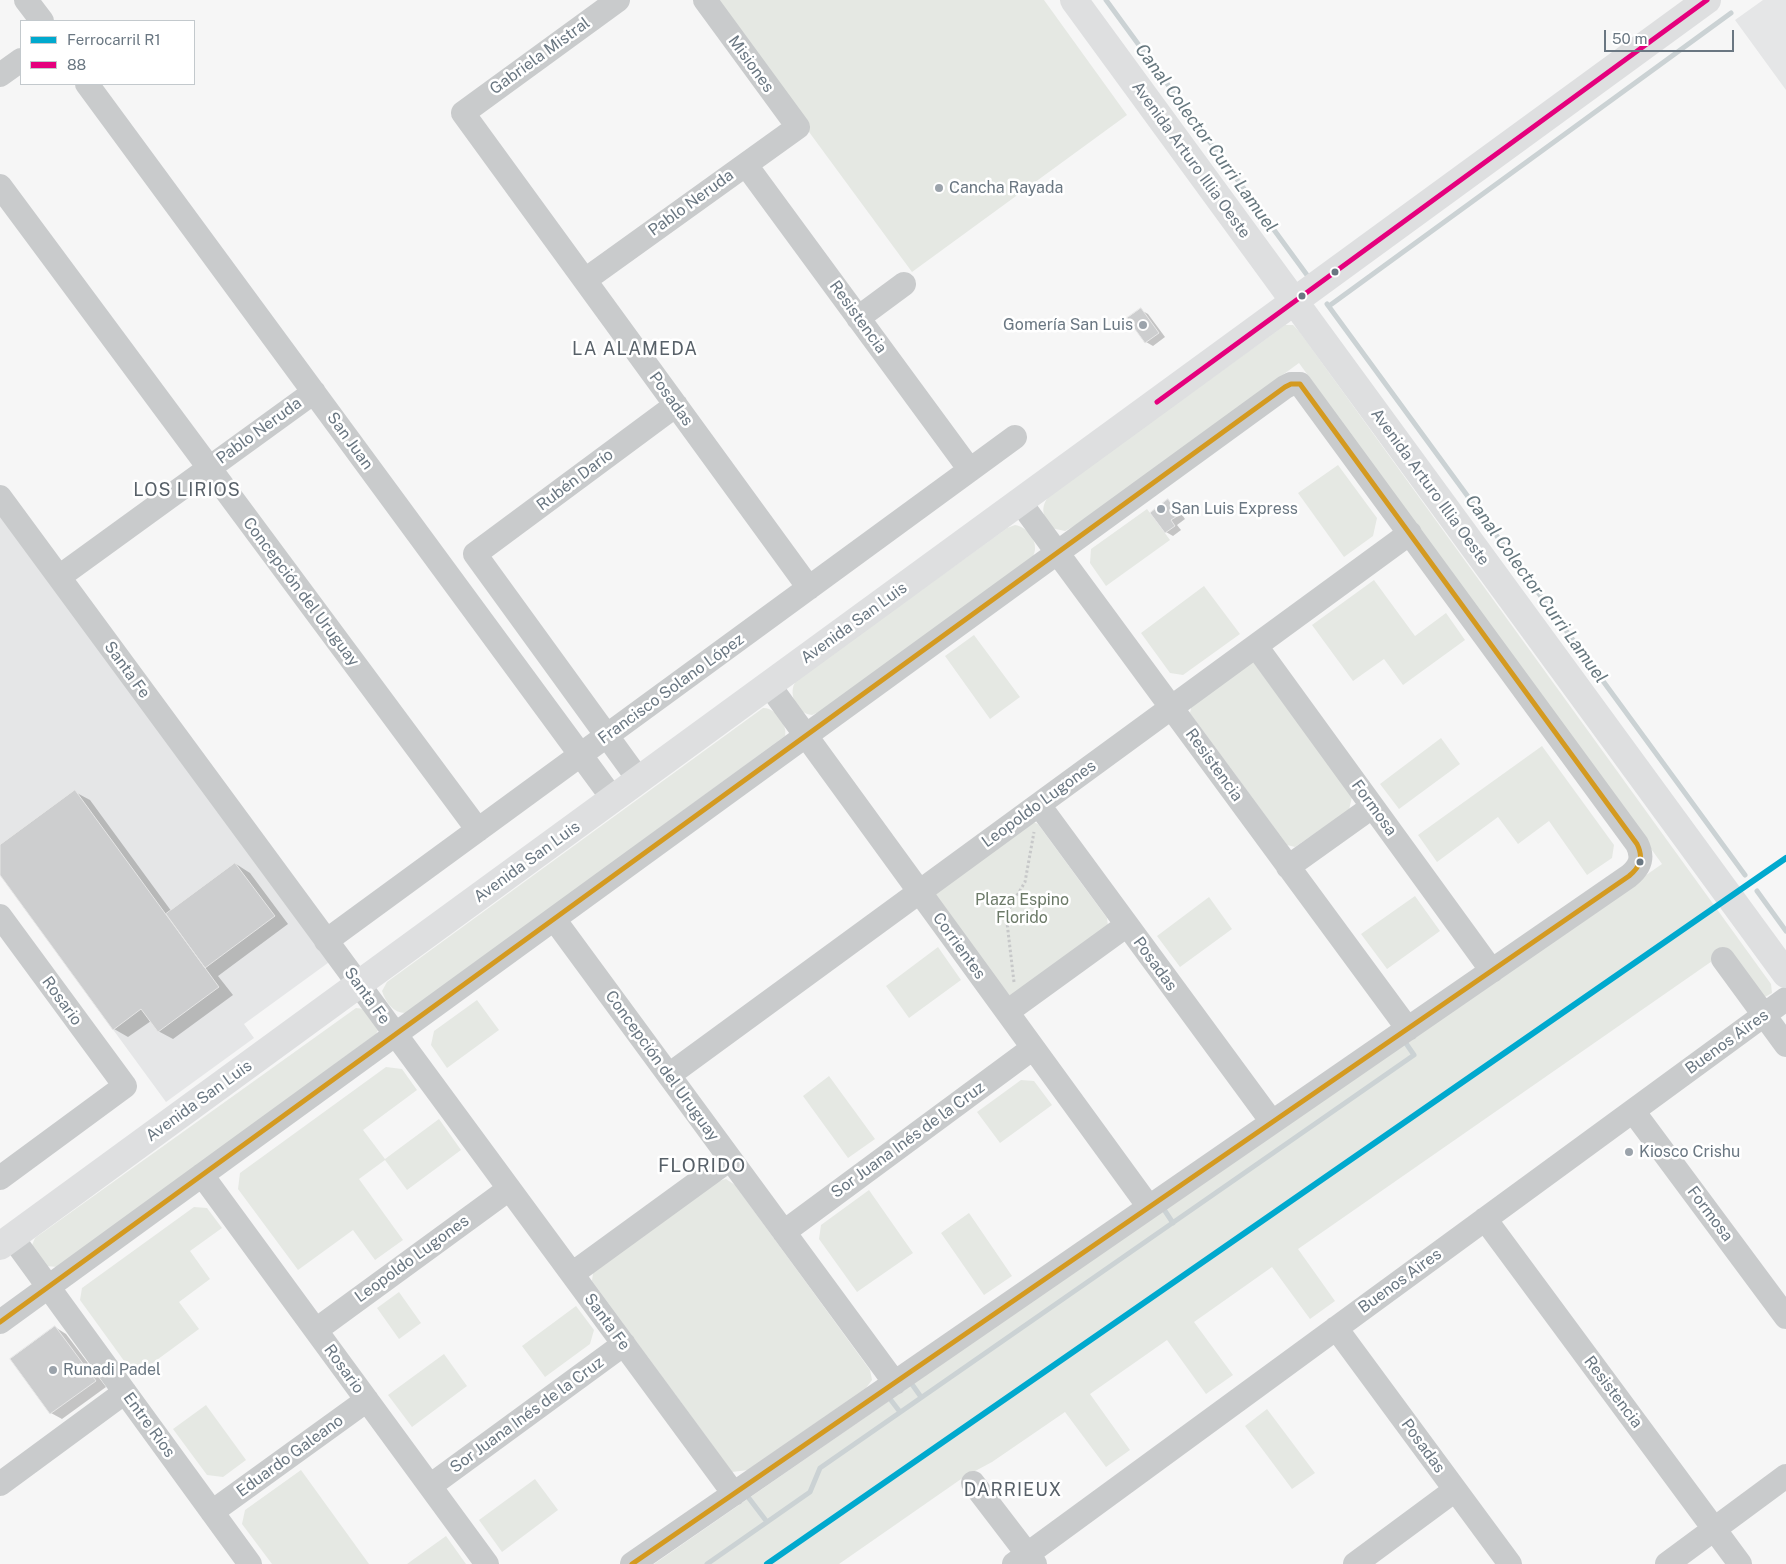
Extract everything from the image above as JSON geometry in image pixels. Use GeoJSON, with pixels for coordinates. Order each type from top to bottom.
{"type":"FeatureCollection","features":[{"type":"Feature","properties":{"kind":"main road","name":"Avenida Arturo Illia Oeste"},"geometry":{"type":"LineString","coordinates":[[1074,0],[1786,974]]}},
{"type":"Feature","properties":{"kind":"main road","name":"Avenida San Luis"},"geometry":{"type":"LineString","coordinates":[[6,1242],[1707,0]]}},
{"type":"Feature","properties":{"kind":"street"},"geometry":{"type":"LineString","coordinates":[[26,0],[41,20]]}},
{"type":"Feature","properties":{"kind":"street","name":"Gabriela Mistral"},"geometry":{"type":"LineString","coordinates":[[463,113],[618,0]]}},
{"type":"Feature","properties":{"kind":"street","name":"Misiones"},"geometry":{"type":"LineString","coordinates":[[705,0],[798,127]]}},
{"type":"Feature","properties":{"kind":"street"},"geometry":{"type":"LineString","coordinates":[[0,75],[20,61]]}},
{"type":"Feature","properties":{"kind":"street","name":"San Juan"},"geometry":{"type":"LineString","coordinates":[[89,85],[613,799]]}},
{"type":"Feature","properties":{"kind":"street","name":"Posadas"},"geometry":{"type":"LineString","coordinates":[[463,113],[809,588]]}},
{"type":"Feature","properties":{"kind":"street","name":"Pablo Neruda"},"geometry":{"type":"LineString","coordinates":[[585,280],[798,127]]}},
{"type":"Feature","properties":{"kind":"street","name":"Resistencia"},"geometry":{"type":"LineString","coordinates":[[746,165],[970,470]]}},
{"type":"Feature","properties":{"kind":"street","name":"Concepción del Uruguay"},"geometry":{"type":"LineString","coordinates":[[0,186],[478,830]]}},
{"type":"Feature","properties":{"kind":"street"},"geometry":{"type":"LineString","coordinates":[[858,318],[904,284]]}},
{"type":"Feature","properties":{"kind":"street"},"geometry":{"type":"LineString","coordinates":[[0,1322],[1285,387],[1295,383],[1306,390],[1637,844],[1641,862],[1629,876],[632,1564]]}},
{"type":"Feature","properties":{"kind":"street","name":"Pablo Neruda"},"geometry":{"type":"LineString","coordinates":[[58,577],[314,392]]}},
{"type":"Feature","properties":{"kind":"street","name":"Rubén Darío"},"geometry":{"type":"LineString","coordinates":[[607,735],[475,554],[676,405]]}},
{"type":"Feature","properties":{"kind":"street","name":"Francisco Solano López"},"geometry":{"type":"LineString","coordinates":[[326,941],[1015,437]]}},
{"type":"Feature","properties":{"kind":"street","name":"Santa Fe"},"geometry":{"type":"LineString","coordinates":[[0,498],[734,1494]]}},
{"type":"Feature","properties":{"kind":"street","name":"Resistencia"},"geometry":{"type":"LineString","coordinates":[[1020,502],[1408,1029]]}},
{"type":"Feature","properties":{"kind":"street","name":"Leopoldo Lugones"},"geometry":{"type":"LineString","coordinates":[[669,1075],[919,892],[1036,819],[1171,708],[1410,533]]}},
{"type":"Feature","properties":{"kind":"street","name":"Formosa"},"geometry":{"type":"LineString","coordinates":[[1256,646],[1492,970]]}},
{"type":"Feature","properties":{"kind":"street","name":"Corrientes"},"geometry":{"type":"LineString","coordinates":[[769,685],[919,892],[1011,1002],[1033,1048],[1149,1207]]}},
{"type":"Feature","properties":{"kind":"street"},"geometry":{"type":"LineString","coordinates":[[607,735],[639,780]]}},
{"type":"Feature","properties":{"kind":"street"},"geometry":{"type":"LineString","coordinates":[[1288,867],[1372,807]]}},
{"type":"Feature","properties":{"kind":"street","name":"Posadas"},"geometry":{"type":"LineString","coordinates":[[1036,819],[1127,925],[1272,1122]]}},
{"type":"Feature","properties":{"kind":"street","name":"Concepción del Uruguay"},"geometry":{"type":"LineString","coordinates":[[554,919],[895,1383]]}},
{"type":"Feature","properties":{"kind":"street"},"geometry":{"type":"LineString","coordinates":[[1011,1002],[1127,925]]}},
{"type":"Feature","properties":{"kind":"street","name":"Rosario"},"geometry":{"type":"LineString","coordinates":[[0,1178],[124,1086],[4,931]]}},
{"type":"Feature","properties":{"kind":"street"},"geometry":{"type":"LineString","coordinates":[[1723,959],[1786,1045]]}},
{"type":"Feature","properties":{"kind":"street","name":"Buenos Aires"},"geometry":{"type":"LineString","coordinates":[[1026,1561],[1336,1328],[1786,999]]}},
{"type":"Feature","properties":{"kind":"street","name":"Sor Juana Inés de la Cruz"},"geometry":{"type":"LineString","coordinates":[[784,1232],[1033,1048]]}},
{"type":"Feature","properties":{"kind":"street","name":"Formosa"},"geometry":{"type":"LineString","coordinates":[[1633,1110],[1786,1317]]}},
{"type":"Feature","properties":{"kind":"street"},"geometry":{"type":"LineString","coordinates":[[572,1274],[730,1159]]}},
{"type":"Feature","properties":{"kind":"street","name":"Rosario"},"geometry":{"type":"LineString","coordinates":[[202,1175],[487,1564]]}},
{"type":"Feature","properties":{"kind":"street","name":"Leopoldo Lugones"},"geometry":{"type":"LineString","coordinates":[[316,1330],[509,1188]]}},
{"type":"Feature","properties":{"kind":"street","name":"Resistencia"},"geometry":{"type":"LineString","coordinates":[[1485,1219],[1740,1564]]}},
{"type":"Feature","properties":{"kind":"street","name":"Entre Ríos"},"geometry":{"type":"LineString","coordinates":[[6,1242],[48,1287],[247,1563]]}},
{"type":"Feature","properties":{"kind":"street","name":"Posadas"},"geometry":{"type":"LineString","coordinates":[[1336,1328],[1510,1564]]}},
{"type":"Feature","properties":{"kind":"street","name":"Sor Juana Inés de la Cruz"},"geometry":{"type":"LineString","coordinates":[[430,1486],[624,1344]]}},
{"type":"Feature","properties":{"kind":"street"},"geometry":{"type":"LineString","coordinates":[[0,1484],[125,1392]]}},
{"type":"Feature","properties":{"kind":"street","name":"Eduardo Galeano"},"geometry":{"type":"LineString","coordinates":[[212,1512],[367,1400]]}},
{"type":"Feature","properties":{"kind":"street"},"geometry":{"type":"LineString","coordinates":[[1667,1564],[1786,1476]]}},
{"type":"Feature","properties":{"kind":"street"},"geometry":{"type":"LineString","coordinates":[[974,1483],[1026,1561]]}},
{"type":"Feature","properties":{"kind":"street"},"geometry":{"type":"LineString","coordinates":[[1355,1564],[1455,1490]]}},
{"type":"Feature","properties":{"kind":"path"},"geometry":{"type":"LineString","coordinates":[[1036,819],[1039,830]]}},
{"type":"Feature","properties":{"kind":"path"},"geometry":{"type":"LineString","coordinates":[[1011,1002],[1006,914],[1025,882],[1036,819]]}},
{"type":"Feature","properties":{"kind":"shaded area"},"geometry":{"type":"Polygon","coordinates":[[[1763,0],[1786,0],[1786,90],[1735,20],[1763,0]]]}},
{"type":"Feature","properties":{"kind":"shaded area"},"geometry":{"type":"Polygon","coordinates":[[[0,508],[332,960],[244,1024],[254,1038],[166,1102],[0,875],[0,508]]]}},
{"type":"Feature","properties":{"kind":"green space","name":"Cancha Rayada"},"geometry":{"type":"Polygon","coordinates":[[[712,0],[1044,0],[1127,115],[912,272],[712,0]]]}},
{"type":"Feature","properties":{"kind":"green space"},"geometry":{"type":"Polygon","coordinates":[[[1285,325],[1293,325],[1299,331],[1771,984],[1772,993],[1765,997],[1728,950],[1298,1249],[1335,1301],[1310,1319],[1272,1267],[1194,1322],[1233,1375],[1206,1394],[1167,1340],[1090,1394],[1130,1450],[1106,1467],[1065,1412],[992,1462],[964,1477],[839,1564],[654,1564],[1662,864],[1299,363],[1076,525],[1065,531],[1051,528],[1046,520],[1043,509],[1048,497],[1285,325]]]}},
{"type":"Feature","properties":{"kind":"green space"},"geometry":{"type":"Polygon","coordinates":[[[1338,465],[1377,518],[1373,536],[1344,557],[1298,493],[1338,465]]]}},
{"type":"Feature","properties":{"kind":"green space"},"geometry":{"type":"Polygon","coordinates":[[[1147,509],[1170,540],[1106,586],[1090,563],[1091,549],[1147,509]]]}},
{"type":"Feature","properties":{"kind":"green space"},"geometry":{"type":"Polygon","coordinates":[[[1015,525],[1025,529],[1032,537],[1035,548],[1032,558],[819,712],[812,715],[807,714],[798,707],[793,697],[793,686],[796,681],[1007,528],[1015,525]]]}},
{"type":"Feature","properties":{"kind":"green space"},"geometry":{"type":"Polygon","coordinates":[[[1374,580],[1415,636],[1446,613],[1465,640],[1403,685],[1384,659],[1353,681],[1312,625],[1374,580]]]}},
{"type":"Feature","properties":{"kind":"green space"},"geometry":{"type":"Polygon","coordinates":[[[1204,586],[1240,634],[1183,675],[1170,673],[1141,633],[1204,586]]]}},
{"type":"Feature","properties":{"kind":"green space"},"geometry":{"type":"Polygon","coordinates":[[[974,635],[1020,697],[990,719],[945,656],[974,635]]]}},
{"type":"Feature","properties":{"kind":"green space"},"geometry":{"type":"Polygon","coordinates":[[[1250,662],[1254,663],[1352,797],[1349,810],[1295,847],[1287,845],[1190,713],[1192,704],[1250,662]]]}},
{"type":"Feature","properties":{"kind":"green space"},"geometry":{"type":"Polygon","coordinates":[[[763,708],[772,710],[780,718],[785,727],[785,736],[407,1013],[394,1010],[388,1003],[382,991],[387,982],[763,708]]]}},
{"type":"Feature","properties":{"kind":"green space"},"geometry":{"type":"Polygon","coordinates":[[[1441,738],[1460,764],[1399,809],[1380,784],[1441,738]]]}},
{"type":"Feature","properties":{"kind":"green space"},"geometry":{"type":"Polygon","coordinates":[[[1542,746],[1614,845],[1612,858],[1587,875],[1549,821],[1518,844],[1498,817],[1437,862],[1418,835],[1542,746]]]}},
{"type":"Feature","properties":{"kind":"green space","name":"Plaza Espino Florido"},"geometry":{"type":"Polygon","coordinates":[[[1033,822],[1038,824],[1107,918],[1108,926],[1010,996],[935,897],[936,891],[1033,822]]]}},
{"type":"Feature","properties":{"kind":"green space"},"geometry":{"type":"Polygon","coordinates":[[[1415,896],[1440,931],[1387,969],[1361,934],[1415,896]]]}},
{"type":"Feature","properties":{"kind":"green space"},"geometry":{"type":"Polygon","coordinates":[[[1209,897],[1232,929],[1180,967],[1157,936],[1209,897]]]}},
{"type":"Feature","properties":{"kind":"green space"},"geometry":{"type":"Polygon","coordinates":[[[938,947],[961,980],[909,1018],[886,986],[938,947]]]}},
{"type":"Feature","properties":{"kind":"green space"},"geometry":{"type":"Polygon","coordinates":[[[477,1000],[499,1030],[447,1068],[431,1045],[434,1031],[477,1000]]]}},
{"type":"Feature","properties":{"kind":"green space"},"geometry":{"type":"Polygon","coordinates":[[[356,1008],[364,1009],[378,1030],[376,1034],[58,1267],[45,1266],[32,1245],[35,1238],[356,1008]]]}},
{"type":"Feature","properties":{"kind":"green space"},"geometry":{"type":"Polygon","coordinates":[[[386,1067],[402,1069],[417,1090],[363,1130],[385,1159],[439,1119],[461,1150],[407,1190],[385,1160],[359,1179],[403,1240],[375,1260],[353,1230],[298,1270],[238,1189],[240,1173],[386,1067]]]}},
{"type":"Feature","properties":{"kind":"green space"},"geometry":{"type":"Polygon","coordinates":[[[829,1076],[875,1139],[848,1158],[803,1096],[829,1076]]]}},
{"type":"Feature","properties":{"kind":"green space"},"geometry":{"type":"Polygon","coordinates":[[[1021,1080],[1034,1081],[1052,1105],[1000,1143],[977,1112],[1021,1080]]]}},
{"type":"Feature","properties":{"kind":"green space"},"geometry":{"type":"Polygon","coordinates":[[[726,1179],[735,1185],[870,1370],[872,1380],[866,1388],[748,1470],[732,1472],[592,1281],[593,1273],[719,1181],[726,1179]]]}},
{"type":"Feature","properties":{"kind":"green space"},"geometry":{"type":"Polygon","coordinates":[[[869,1190],[913,1253],[857,1292],[819,1239],[821,1225],[869,1190]]]}},
{"type":"Feature","properties":{"kind":"green space"},"geometry":{"type":"Polygon","coordinates":[[[194,1207],[207,1208],[222,1228],[190,1251],[210,1279],[179,1302],[199,1329],[135,1376],[80,1300],[82,1288],[194,1207]]]}},
{"type":"Feature","properties":{"kind":"green space"},"geometry":{"type":"Polygon","coordinates":[[[969,1213],[1012,1276],[984,1295],[941,1233],[969,1213]]]}},
{"type":"Feature","properties":{"kind":"green space"},"geometry":{"type":"Polygon","coordinates":[[[399,1292],[421,1323],[399,1339],[377,1308],[399,1292]]]}},
{"type":"Feature","properties":{"kind":"green space"},"geometry":{"type":"Polygon","coordinates":[[[576,1306],[594,1330],[590,1344],[545,1377],[522,1346],[576,1306]]]}},
{"type":"Feature","properties":{"kind":"green space"},"geometry":{"type":"Polygon","coordinates":[[[444,1354],[467,1386],[412,1427],[388,1395],[444,1354]]]}},
{"type":"Feature","properties":{"kind":"green space"},"geometry":{"type":"Polygon","coordinates":[[[206,1405],[246,1460],[223,1477],[207,1475],[173,1429],[206,1405]]]}},
{"type":"Feature","properties":{"kind":"green space"},"geometry":{"type":"Polygon","coordinates":[[[1267,1409],[1315,1473],[1292,1489],[1245,1426],[1267,1409]]]}},
{"type":"Feature","properties":{"kind":"green space"},"geometry":{"type":"Polygon","coordinates":[[[301,1470],[369,1564],[272,1564],[242,1524],[245,1510],[301,1470]]]}},
{"type":"Feature","properties":{"kind":"green space"},"geometry":{"type":"Polygon","coordinates":[[[535,1479],[558,1510],[502,1552],[479,1520],[535,1479]]]}},
{"type":"Feature","properties":{"kind":"green space"},"geometry":{"type":"Polygon","coordinates":[[[446,1536],[466,1564],[407,1564],[446,1536]]]}},
{"type":"Feature","properties":{"kind":"building","name":"Gomería San Luis"},"geometry":{"type":"Polygon","coordinates":[[[1141,308],[1159,333],[1145,343],[1127,318],[1141,308]]]}},
{"type":"Feature","properties":{"kind":"building"},"geometry":{"type":"Polygon","coordinates":[[[1168,499],[1179,515],[1171,520],[1175,526],[1165,533],[1150,513],[1168,499]]]}},
{"type":"Feature","properties":{"kind":"building"},"geometry":{"type":"Polygon","coordinates":[[[75,790],[219,987],[158,1032],[141,1009],[113,1030],[0,875],[0,845],[75,790]]]}},
{"type":"Feature","properties":{"kind":"building"},"geometry":{"type":"Polygon","coordinates":[[[235,863],[275,916],[205,968],[166,914],[235,863]]]}},
{"type":"Feature","properties":{"kind":"building","name":"Runadi Padel"},"geometry":{"type":"Polygon","coordinates":[[[55,1326],[96,1381],[50,1414],[10,1359],[55,1326]]]}},
{"type":"Feature","properties":{"kind":"waterway","name":"Canal Colector Curri Lamuel"},"geometry":{"type":"LineString","coordinates":[[1106,0],[1307,275]]}},
{"type":"Feature","properties":{"kind":"waterway"},"geometry":{"type":"LineString","coordinates":[[1329,306],[1731,13]]}},
{"type":"Feature","properties":{"kind":"waterway","name":"Canal Colector Curri Lamuel"},"geometry":{"type":"LineString","coordinates":[[1327,304],[1745,875]]}},
{"type":"Feature","properties":{"kind":"waterway"},"geometry":{"type":"LineString","coordinates":[[1757,891],[1786,931]]}},
{"type":"Feature","properties":{"kind":"waterway"},"geometry":{"type":"LineString","coordinates":[[707,1564],[810,1492],[820,1468],[1414,1055],[1403,1039]]}},
{"type":"Feature","properties":{"kind":"waterway"},"geometry":{"type":"LineString","coordinates":[[1161,1205],[1173,1223]]}},
{"type":"Feature","properties":{"kind":"waterway"},"geometry":{"type":"LineString","coordinates":[[909,1380],[921,1397]]}},
{"type":"Feature","properties":{"kind":"waterway"},"geometry":{"type":"LineString","coordinates":[[887,1395],[900,1412]]}},
{"type":"Feature","properties":{"kind":"waterway"},"geometry":{"type":"LineString","coordinates":[[745,1493],[767,1522]]}},
{"type":"Feature","properties":{"kind":"rail line","name":"R1"},"geometry":{"type":"LineString","coordinates":[[767,1564],[1786,858]]}},
{"type":"Feature","properties":{"kind":"transit line","name":"88"},"geometry":{"type":"LineString","coordinates":[[1157,402],[1707,0]]}},
{"type":"Feature","properties":{"kind":"transit line"},"geometry":{"type":"LineString","coordinates":[[0,1322],[1285,387],[1291,384],[1300,384],[1637,844],[1640,854],[1638,866],[1629,876],[632,1564]]}},
{"type":"Feature","properties":{"kind":"place","name":"Cancha Rayada"},"geometry":{"type":"Point","coordinates":[939,188]}},
{"type":"Feature","properties":{"kind":"place","name":"Gomería San Luis"},"geometry":{"type":"Point","coordinates":[1143,325]}},
{"type":"Feature","properties":{"kind":"place","name":"San Luis Express"},"geometry":{"type":"Point","coordinates":[1161,509]}},
{"type":"Feature","properties":{"kind":"place","name":"Kiosco Crishu"},"geometry":{"type":"Point","coordinates":[1629,1152]}},
{"type":"Feature","properties":{"kind":"place","name":"Runadi Padel"},"geometry":{"type":"Point","coordinates":[53,1370]}},
{"type":"Feature","properties":{"kind":"district","name":"LA ALAMEDA"},"geometry":{"type":"Point","coordinates":[635,349]}},
{"type":"Feature","properties":{"kind":"district","name":"LOS LIRIOS"},"geometry":{"type":"Point","coordinates":[187,490]}},
{"type":"Feature","properties":{"kind":"district","name":"FLORIDO"},"geometry":{"type":"Point","coordinates":[702,1166]}},
{"type":"Feature","properties":{"kind":"district","name":"DARRIEUX"},"geometry":{"type":"Point","coordinates":[1013,1490]}}]}
